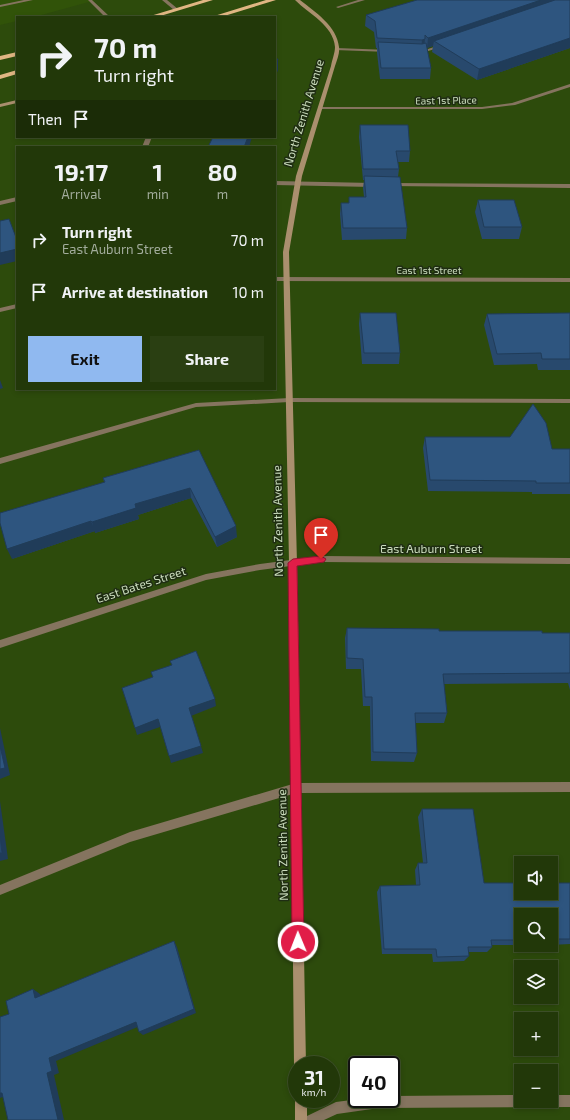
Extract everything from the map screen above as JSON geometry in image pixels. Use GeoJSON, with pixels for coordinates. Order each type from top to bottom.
{"type":"FeatureCollection","features":[{"type":"Feature","properties":{"kind":"highway"},"geometry":{"type":"LineString","coordinates":[[153,16],[210,0]]}},
{"type":"Feature","properties":{"kind":"highway"},"geometry":{"type":"LineString","coordinates":[[217,16],[273,0]]}},
{"type":"Feature","properties":{"kind":"highway"},"geometry":{"type":"LineString","coordinates":[[0,58],[16,54]]}},
{"type":"Feature","properties":{"kind":"highway"},"geometry":{"type":"LineString","coordinates":[[0,77],[16,72]]}},
{"type":"Feature","properties":{"kind":"street"},"geometry":{"type":"LineString","coordinates":[[0,6],[31,0]]}},
{"type":"Feature","properties":{"kind":"street"},"geometry":{"type":"LineString","coordinates":[[90,0],[107,16]]}},
{"type":"Feature","properties":{"kind":"street"},"geometry":{"type":"LineString","coordinates":[[164,0],[176,9]]}},
{"type":"Feature","properties":{"kind":"street","name":"North Zenith Avenue"},"geometry":{"type":"LineString","coordinates":[[297,0],[326,25],[335,41],[337,49],[298,184],[286,252],[293,563],[300,1056]]}},
{"type":"Feature","properties":{"kind":"street"},"geometry":{"type":"LineString","coordinates":[[338,7],[362,0]]}},
{"type":"Feature","properties":{"kind":"street"},"geometry":{"type":"LineString","coordinates":[[413,52],[421,53],[450,43]]}},
{"type":"Feature","properties":{"kind":"street"},"geometry":{"type":"LineString","coordinates":[[337,49],[390,51]]}},
{"type":"Feature","properties":{"kind":"street","name":"East 1st Place"},"geometry":{"type":"LineString","coordinates":[[320,108],[482,108],[513,104],[570,85]]}},
{"type":"Feature","properties":{"kind":"street"},"geometry":{"type":"LineString","coordinates":[[0,106],[16,101]]}},
{"type":"Feature","properties":{"kind":"street"},"geometry":{"type":"LineString","coordinates":[[276,183],[378,185]]}},
{"type":"Feature","properties":{"kind":"street"},"geometry":{"type":"LineString","coordinates":[[386,185],[570,186]]}},
{"type":"Feature","properties":{"kind":"street"},"geometry":{"type":"LineString","coordinates":[[0,203],[16,199]]}},
{"type":"Feature","properties":{"kind":"street"},"geometry":{"type":"LineString","coordinates":[[276,279],[287,279]]}},
{"type":"Feature","properties":{"kind":"street","name":"East 1st Street"},"geometry":{"type":"LineString","coordinates":[[287,279],[570,280]]}},
{"type":"Feature","properties":{"kind":"street"},"geometry":{"type":"LineString","coordinates":[[0,310],[16,306]]}},
{"type":"Feature","properties":{"kind":"street"},"geometry":{"type":"LineString","coordinates":[[0,461],[196,405],[289,400],[570,401]]}},
{"type":"Feature","properties":{"kind":"street","name":"East Auburn Street"},"geometry":{"type":"LineString","coordinates":[[293,563],[321,559],[570,561]]}},
{"type":"Feature","properties":{"kind":"street","name":"East Bates Street"},"geometry":{"type":"LineString","coordinates":[[0,644],[206,577],[293,563]]}},
{"type":"Feature","properties":{"kind":"street"},"geometry":{"type":"LineString","coordinates":[[0,890],[130,837],[296,788],[570,787]]}},
{"type":"Feature","properties":{"kind":"street"},"geometry":{"type":"LineString","coordinates":[[311,1120],[336,1108],[379,1102],[570,1101]]}},
{"type":"Feature","properties":{"kind":"street"},"geometry":{"type":"LineString","coordinates":[[301,1108],[301,1120]]}},
{"type":"Feature","properties":{"kind":"shaded area"},"geometry":{"type":"Polygon","coordinates":[[[0,0],[96,0],[38,16],[16,16],[16,21],[0,25],[0,0]]]}},
{"type":"Feature","properties":{"kind":"building"},"geometry":{"type":"Polygon","coordinates":[[[417,0],[541,0],[428,38],[425,35],[425,39],[422,40],[377,38],[375,21],[366,15],[417,0]]]}},
{"type":"Feature","properties":{"kind":"building"},"geometry":{"type":"Polygon","coordinates":[[[555,0],[570,0],[570,38],[479,69],[434,41],[555,0]]]}},
{"type":"Feature","properties":{"kind":"building"},"geometry":{"type":"Polygon","coordinates":[[[378,42],[426,43],[431,68],[381,68],[378,42]]]}},
{"type":"Feature","properties":{"kind":"building"},"geometry":{"type":"Polygon","coordinates":[[[360,125],[408,125],[410,151],[396,151],[399,169],[363,169],[360,125]]]}},
{"type":"Feature","properties":{"kind":"building"},"geometry":{"type":"Polygon","coordinates":[[[212,138],[248,138],[244,146],[208,146],[212,138]]]}},
{"type":"Feature","properties":{"kind":"building"},"geometry":{"type":"Polygon","coordinates":[[[364,176],[400,177],[407,228],[343,228],[341,203],[349,203],[349,197],[366,197],[364,176]]]}},
{"type":"Feature","properties":{"kind":"building"},"geometry":{"type":"Polygon","coordinates":[[[478,200],[514,200],[522,227],[484,227],[478,200]]]}},
{"type":"Feature","properties":{"kind":"building"},"geometry":{"type":"Polygon","coordinates":[[[9,219],[16,237],[16,249],[0,253],[0,221],[9,219]]]}},
{"type":"Feature","properties":{"kind":"building"},"geometry":{"type":"Polygon","coordinates":[[[360,313],[396,313],[400,353],[364,353],[360,313]]]}},
{"type":"Feature","properties":{"kind":"building"},"geometry":{"type":"Polygon","coordinates":[[[570,313],[570,359],[542,359],[541,353],[497,354],[487,314],[570,313]]]}},
{"type":"Feature","properties":{"kind":"building"},"geometry":{"type":"Polygon","coordinates":[[[533,404],[546,423],[552,449],[570,449],[570,483],[536,483],[536,481],[430,480],[425,437],[510,437],[533,404]]]}},
{"type":"Feature","properties":{"kind":"building"},"geometry":{"type":"Polygon","coordinates":[[[199,450],[236,526],[215,537],[190,488],[135,504],[136,508],[92,522],[91,521],[7,549],[0,523],[0,513],[105,482],[103,478],[199,450]]]}},
{"type":"Feature","properties":{"kind":"building"},"geometry":{"type":"Polygon","coordinates":[[[347,628],[439,629],[439,631],[542,631],[542,633],[570,633],[570,673],[443,674],[447,713],[415,713],[417,753],[373,752],[372,697],[365,697],[363,659],[347,658],[347,628]]]}},
{"type":"Feature","properties":{"kind":"building"},"geometry":{"type":"Polygon","coordinates":[[[196,651],[215,699],[189,708],[201,746],[169,756],[158,719],[135,728],[122,688],[153,677],[151,672],[172,665],[170,661],[196,651]]]}},
{"type":"Feature","properties":{"kind":"building"},"geometry":{"type":"Polygon","coordinates":[[[0,746],[5,768],[0,769],[0,746]]]}},
{"type":"Feature","properties":{"kind":"building"},"geometry":{"type":"Polygon","coordinates":[[[422,809],[473,809],[484,883],[514,883],[514,900],[558,900],[558,883],[570,883],[570,939],[558,939],[558,908],[514,908],[514,940],[491,940],[492,947],[468,947],[469,956],[437,957],[436,949],[384,949],[380,886],[420,885],[418,863],[427,863],[422,809]]]}},
{"type":"Feature","properties":{"kind":"building"},"geometry":{"type":"Polygon","coordinates":[[[0,836],[2,853],[0,853],[0,836]]]}},
{"type":"Feature","properties":{"kind":"building"},"geometry":{"type":"Polygon","coordinates":[[[174,941],[194,1009],[139,1032],[136,1022],[49,1058],[52,1071],[47,1073],[58,1120],[8,1120],[2,1093],[0,1093],[0,1017],[9,1014],[6,1001],[33,989],[35,998],[174,941]]]}},
{"type":"Feature","properties":{"kind":"route"},"geometry":{"type":"LineString","coordinates":[[298,942],[293,563],[321,559]]}}]}
